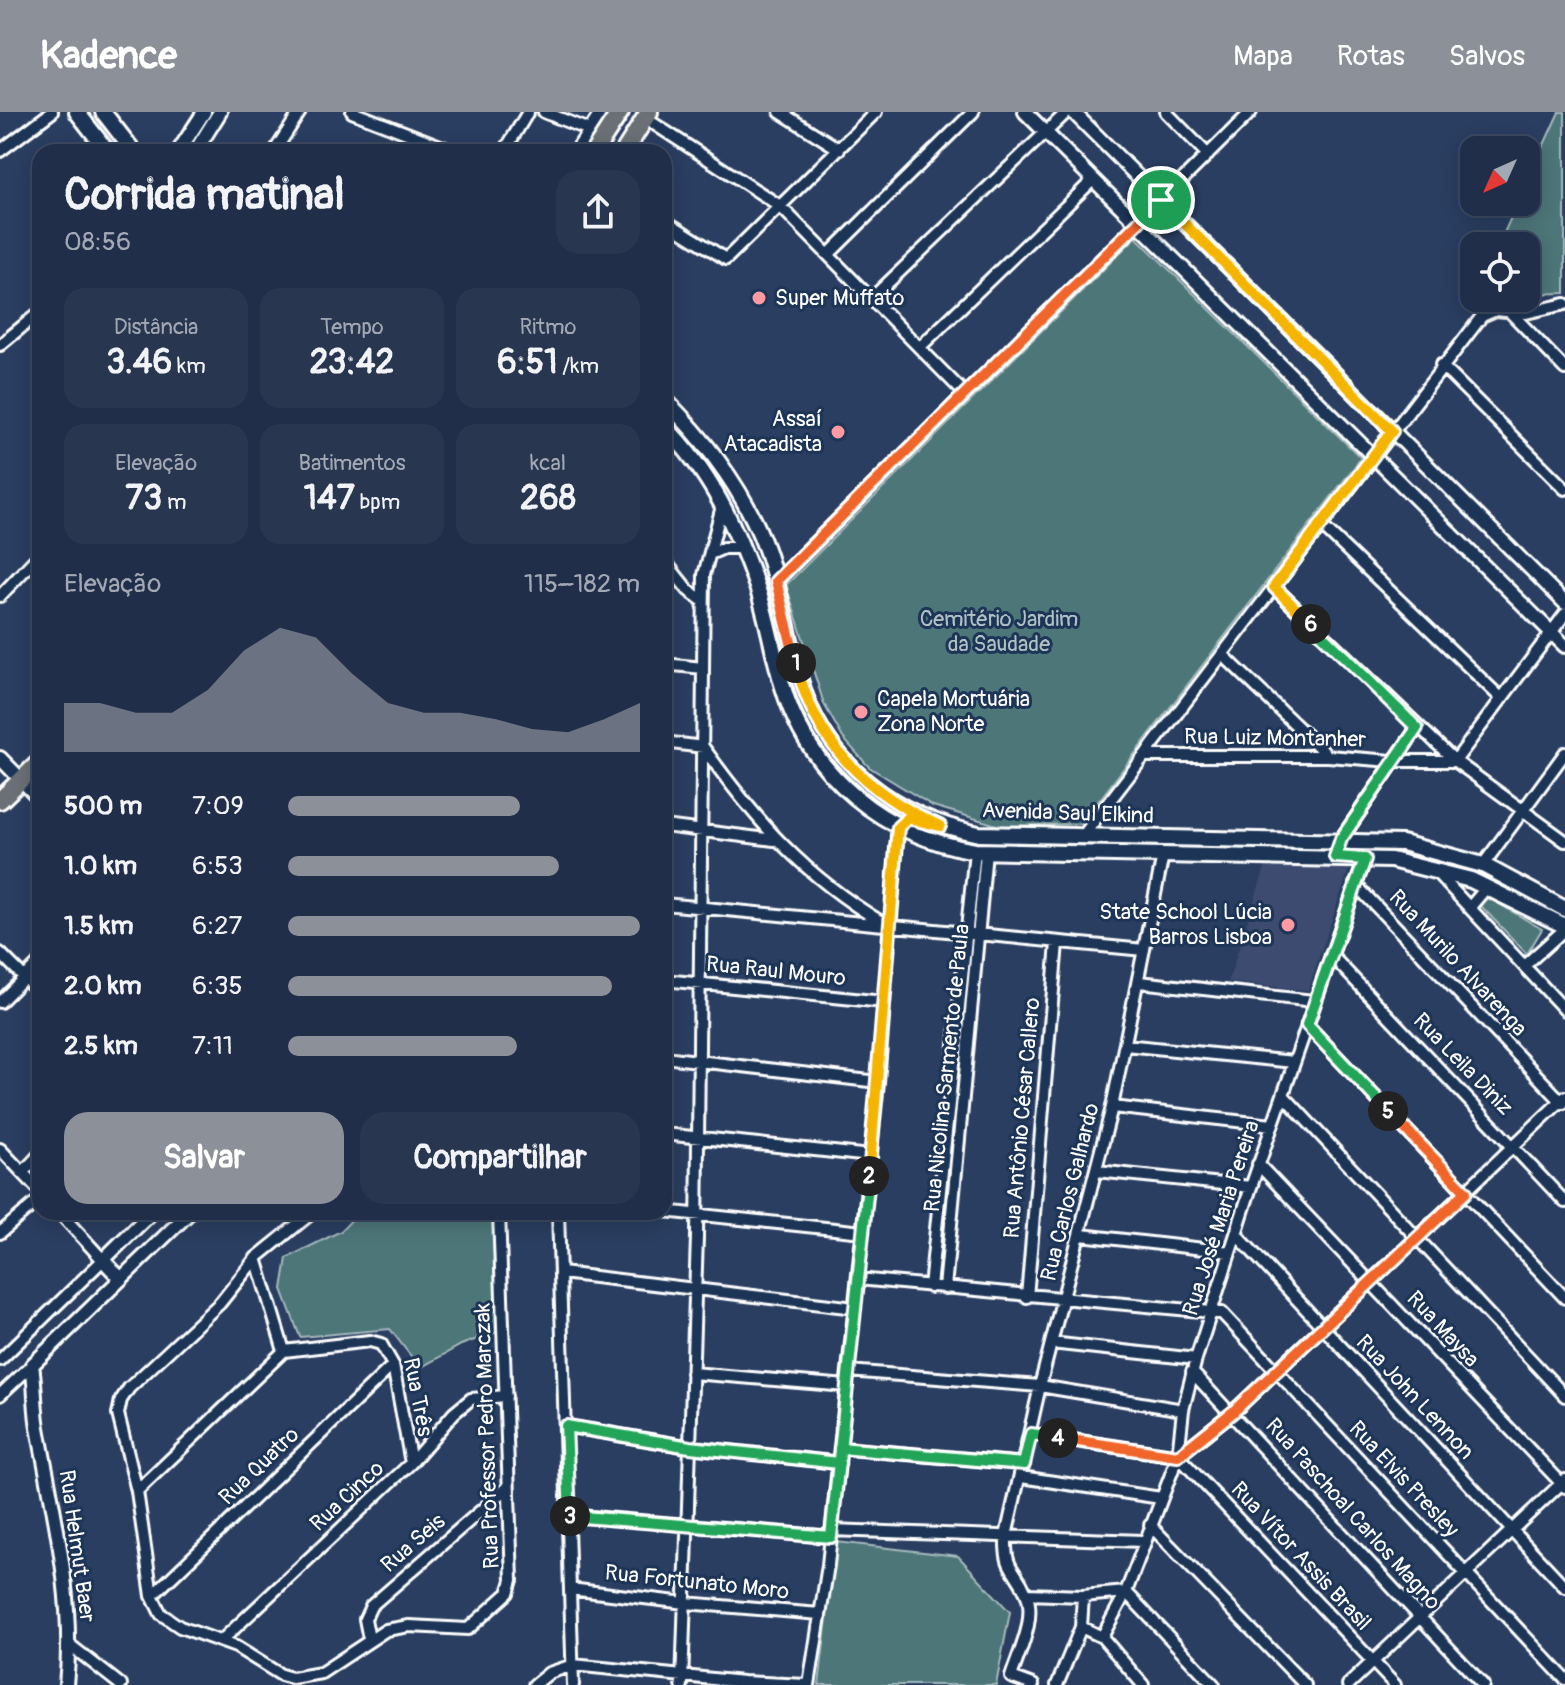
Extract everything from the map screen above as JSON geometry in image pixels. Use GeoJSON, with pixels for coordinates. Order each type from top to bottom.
{"type":"FeatureCollection","features":[{"type":"Feature","properties":{"kind":"highway"},"geometry":{"type":"LineString","coordinates":[[599,144],[620,112]]}},
{"type":"Feature","properties":{"kind":"highway"},"geometry":{"type":"LineString","coordinates":[[629,144],[647,115]]}},
{"type":"Feature","properties":{"kind":"highway"},"geometry":{"type":"LineString","coordinates":[[0,800],[32,773]]}},
{"type":"Feature","properties":{"kind":"main road"},"geometry":{"type":"LineString","coordinates":[[77,112],[102,144]]}},
{"type":"Feature","properties":{"kind":"main road"},"geometry":{"type":"LineString","coordinates":[[103,112],[128,144]]}},
{"type":"Feature","properties":{"kind":"main road","name":"Avenida Saul Elkind"},"geometry":{"type":"LineString","coordinates":[[672,408],[706,444],[755,522],[776,581],[800,681],[825,737],[850,769],[881,794],[940,826],[979,834],[1341,839],[1402,843],[1483,865],[1565,909]]}},
{"type":"Feature","properties":{"kind":"main road","name":"Avenida Saul Elkind"},"geometry":{"type":"LineString","coordinates":[[672,435],[710,479],[742,548],[758,591],[783,688],[800,728],[836,781],[898,827],[939,844],[981,852],[1335,857],[1433,868],[1487,887],[1539,911],[1565,928]]}},
{"type":"Feature","properties":{"kind":"main road"},"geometry":{"type":"LineString","coordinates":[[742,548],[753,558],[762,580],[769,584],[776,581]]}},
{"type":"Feature","properties":{"kind":"main road"},"geometry":{"type":"LineString","coordinates":[[898,827],[908,818],[940,826]]}},
{"type":"Feature","properties":{"kind":"main road"},"geometry":{"type":"LineString","coordinates":[[1044,851],[1073,845],[1082,837]]}},
{"type":"Feature","properties":{"kind":"main road"},"geometry":{"type":"LineString","coordinates":[[1539,911],[1548,898]]}},
{"type":"Feature","properties":{"kind":"street"},"geometry":{"type":"LineString","coordinates":[[0,151],[52,112]]}},
{"type":"Feature","properties":{"kind":"street"},"geometry":{"type":"LineString","coordinates":[[183,144],[204,112]]}},
{"type":"Feature","properties":{"kind":"street"},"geometry":{"type":"LineString","coordinates":[[200,144],[220,112]]}},
{"type":"Feature","properties":{"kind":"street"},"geometry":{"type":"LineString","coordinates":[[281,144],[300,112]]}},
{"type":"Feature","properties":{"kind":"street"},"geometry":{"type":"LineString","coordinates":[[352,112],[435,144]]}},
{"type":"Feature","properties":{"kind":"street"},"geometry":{"type":"LineString","coordinates":[[509,144],[528,112]]}},
{"type":"Feature","properties":{"kind":"street"},"geometry":{"type":"LineString","coordinates":[[544,112],[589,130]]}},
{"type":"Feature","properties":{"kind":"street"},"geometry":{"type":"LineString","coordinates":[[580,144],[601,112]]}},
{"type":"Feature","properties":{"kind":"street"},"geometry":{"type":"LineString","coordinates":[[780,112],[839,149]]}},
{"type":"Feature","properties":{"kind":"street"},"geometry":{"type":"LineString","coordinates":[[672,225],[726,259],[876,112]]}},
{"type":"Feature","properties":{"kind":"street"},"geometry":{"type":"LineString","coordinates":[[829,254],[973,112]]}},
{"type":"Feature","properties":{"kind":"street"},"geometry":{"type":"LineString","coordinates":[[1025,112],[1565,646]]}},
{"type":"Feature","properties":{"kind":"street"},"geometry":{"type":"LineString","coordinates":[[872,298],[1067,112]]}},
{"type":"Feature","properties":{"kind":"street"},"geometry":{"type":"LineString","coordinates":[[1073,112],[1565,603]]}},
{"type":"Feature","properties":{"kind":"street"},"geometry":{"type":"LineString","coordinates":[[1166,112],[1208,155]]}},
{"type":"Feature","properties":{"kind":"street"},"geometry":{"type":"LineString","coordinates":[[776,581],[1251,112]]}},
{"type":"Feature","properties":{"kind":"street"},"geometry":{"type":"LineString","coordinates":[[647,115],[780,206],[965,394]]}},
{"type":"Feature","properties":{"kind":"street"},"geometry":{"type":"LineString","coordinates":[[921,346],[1093,180]]}},
{"type":"Feature","properties":{"kind":"street"},"geometry":{"type":"LineString","coordinates":[[1082,837],[1322,526],[1441,365],[1482,316],[1496,310],[1511,313],[1565,304]]}},
{"type":"Feature","properties":{"kind":"street"},"geometry":{"type":"LineString","coordinates":[[1511,313],[1565,369]]}},
{"type":"Feature","properties":{"kind":"street"},"geometry":{"type":"LineString","coordinates":[[0,345],[32,319]]}},
{"type":"Feature","properties":{"kind":"street"},"geometry":{"type":"LineString","coordinates":[[1441,365],[1565,489]]}},
{"type":"Feature","properties":{"kind":"street"},"geometry":{"type":"LineString","coordinates":[[682,1681],[697,1216],[703,601],[704,575],[722,503]]}},
{"type":"Feature","properties":{"kind":"street"},"geometry":{"type":"LineString","coordinates":[[1322,526],[1501,698]]}},
{"type":"Feature","properties":{"kind":"street"},"geometry":{"type":"LineString","coordinates":[[710,554],[724,548],[742,548]]}},
{"type":"Feature","properties":{"kind":"street"},"geometry":{"type":"LineString","coordinates":[[0,596],[32,562]]}},
{"type":"Feature","properties":{"kind":"street"},"geometry":{"type":"LineString","coordinates":[[672,570],[688,590],[703,601]]}},
{"type":"Feature","properties":{"kind":"street"},"geometry":{"type":"LineString","coordinates":[[1274,587],[1417,728],[1455,761],[1565,841]]}},
{"type":"Feature","properties":{"kind":"street"},"geometry":{"type":"LineString","coordinates":[[1455,761],[1565,614]]}},
{"type":"Feature","properties":{"kind":"street"},"geometry":{"type":"LineString","coordinates":[[1223,655],[1328,756]]}},
{"type":"Feature","properties":{"kind":"street"},"geometry":{"type":"LineString","coordinates":[[672,665],[703,668]]}},
{"type":"Feature","properties":{"kind":"street"},"geometry":{"type":"LineString","coordinates":[[1335,857],[1341,839],[1417,728]]}},
{"type":"Feature","properties":{"kind":"street"},"geometry":{"type":"LineString","coordinates":[[672,743],[703,747],[774,840],[844,899],[889,926]]}},
{"type":"Feature","properties":{"kind":"street"},"geometry":{"type":"LineString","coordinates":[[1483,865],[1565,753]]}},
{"type":"Feature","properties":{"kind":"street","name":"Rua Luiz Montanher"},"geometry":{"type":"LineString","coordinates":[[1144,756],[1328,756],[1392,761],[1455,761]]}},
{"type":"Feature","properties":{"kind":"street"},"geometry":{"type":"LineString","coordinates":[[0,758],[32,772]]}},
{"type":"Feature","properties":{"kind":"street"},"geometry":{"type":"LineString","coordinates":[[672,827],[774,840]]}},
{"type":"Feature","properties":{"kind":"street"},"geometry":{"type":"LineString","coordinates":[[534,1685],[549,1673],[573,1665],[682,1681],[808,1685],[839,1463],[878,1082],[898,827]]}},
{"type":"Feature","properties":{"kind":"street","name":"Rua Nicolina Sarmento de Paula"},"geometry":{"type":"LineString","coordinates":[[945,1288],[981,852]]}},
{"type":"Feature","properties":{"kind":"street","name":"Rua Carlos Galhardo"},"geometry":{"type":"LineString","coordinates":[[1006,1536],[1040,1386],[1112,1107],[1163,855]]}},
{"type":"Feature","properties":{"kind":"street","name":"Rua José Maria Pereira"},"geometry":{"type":"LineString","coordinates":[[1102,1637],[1126,1592],[1178,1456],[1183,1410],[1196,1359],[1258,1164],[1365,859]]}},
{"type":"Feature","properties":{"kind":"street"},"geometry":{"type":"LineString","coordinates":[[1433,868],[1565,1010]]}},
{"type":"Feature","properties":{"kind":"street","name":"Rua Murilo Alvarenga"},"geometry":{"type":"LineString","coordinates":[[1355,884],[1564,1101]]}},
{"type":"Feature","properties":{"kind":"street"},"geometry":{"type":"LineString","coordinates":[[1470,907],[1487,887]]}},
{"type":"Feature","properties":{"kind":"street"},"geometry":{"type":"LineString","coordinates":[[838,921],[844,899]]}},
{"type":"Feature","properties":{"kind":"street"},"geometry":{"type":"LineString","coordinates":[[672,905],[1144,950]]}},
{"type":"Feature","properties":{"kind":"street"},"geometry":{"type":"LineString","coordinates":[[1524,966],[1565,928]]}},
{"type":"Feature","properties":{"kind":"street","name":"Rua Nicolina Sarmento de Paula"},"geometry":{"type":"LineString","coordinates":[[930,1287],[974,935]]}},
{"type":"Feature","properties":{"kind":"street","name":"Rua Antônio César Callero"},"geometry":{"type":"LineString","coordinates":[[1027,1297],[1057,943]]}},
{"type":"Feature","properties":{"kind":"street"},"geometry":{"type":"LineString","coordinates":[[0,953],[32,984]]}},
{"type":"Feature","properties":{"kind":"street","name":"Rua Leila Diniz"},"geometry":{"type":"LineString","coordinates":[[1331,955],[1565,1202]]}},
{"type":"Feature","properties":{"kind":"street"},"geometry":{"type":"LineString","coordinates":[[0,1002],[32,970]]}},
{"type":"Feature","properties":{"kind":"street","name":"Rua Raul Mouro"},"geometry":{"type":"LineString","coordinates":[[672,981],[884,1002]]}},
{"type":"Feature","properties":{"kind":"street"},"geometry":{"type":"LineString","coordinates":[[1139,982],[1314,1001]]}},
{"type":"Feature","properties":{"kind":"street"},"geometry":{"type":"LineString","coordinates":[[1307,1025],[1565,1298]]}},
{"type":"Feature","properties":{"kind":"street"},"geometry":{"type":"LineString","coordinates":[[1125,1045],[1294,1062]]}},
{"type":"Feature","properties":{"kind":"street"},"geometry":{"type":"LineString","coordinates":[[672,1058],[878,1082]]}},
{"type":"Feature","properties":{"kind":"street"},"geometry":{"type":"LineString","coordinates":[[1283,1095],[1565,1396]]}},
{"type":"Feature","properties":{"kind":"street"},"geometry":{"type":"LineString","coordinates":[[1031,1434],[1178,1456],[1233,1412],[1564,1101]]}},
{"type":"Feature","properties":{"kind":"street"},"geometry":{"type":"LineString","coordinates":[[1112,1107],[1272,1125]]}},
{"type":"Feature","properties":{"kind":"street"},"geometry":{"type":"LineString","coordinates":[[672,1135],[871,1156]]}},
{"type":"Feature","properties":{"kind":"street"},"geometry":{"type":"LineString","coordinates":[[0,1149],[32,1182]]}},
{"type":"Feature","properties":{"kind":"street"},"geometry":{"type":"LineString","coordinates":[[23,1172],[32,1162]]}},
{"type":"Feature","properties":{"kind":"street","name":"Rua Maysa"},"geometry":{"type":"LineString","coordinates":[[1258,1164],[1564,1484]]}},
{"type":"Feature","properties":{"kind":"street"},"geometry":{"type":"LineString","coordinates":[[1097,1171],[1251,1187]]}},
{"type":"Feature","properties":{"kind":"street"},"geometry":{"type":"LineString","coordinates":[[0,1233],[32,1206]]}},
{"type":"Feature","properties":{"kind":"street"},"geometry":{"type":"LineString","coordinates":[[672,1212],[863,1232]]}},
{"type":"Feature","properties":{"kind":"street"},"geometry":{"type":"LineString","coordinates":[[66,1220],[121,1279]]}},
{"type":"Feature","properties":{"kind":"street"},"geometry":{"type":"LineString","coordinates":[[0,1360],[144,1220]]}},
{"type":"Feature","properties":{"kind":"street"},"geometry":{"type":"LineString","coordinates":[[0,1395],[182,1220]]}},
{"type":"Feature","properties":{"kind":"street"},"geometry":{"type":"LineString","coordinates":[[152,1596],[137,1491],[118,1414],[121,1400],[129,1388],[220,1303],[256,1258],[303,1220]]}},
{"type":"Feature","properties":{"kind":"street","name":"Rua Professor Pedro Marczak"},"geometry":{"type":"LineString","coordinates":[[152,1596],[161,1614],[180,1627],[221,1641],[281,1675],[305,1678],[321,1673],[386,1630],[409,1626],[468,1629],[508,1593],[512,1580],[499,1220]]}},
{"type":"Feature","properties":{"kind":"street"},"geometry":{"type":"LineString","coordinates":[[558,1220],[573,1685]]}},
{"type":"Feature","properties":{"kind":"street","name":"Rua John Lennon"},"geometry":{"type":"LineString","coordinates":[[1236,1234],[1565,1587]]}},
{"type":"Feature","properties":{"kind":"street"},"geometry":{"type":"LineString","coordinates":[[1081,1235],[1230,1252]]}},
{"type":"Feature","properties":{"kind":"street"},"geometry":{"type":"LineString","coordinates":[[137,1491],[284,1351],[256,1258]]}},
{"type":"Feature","properties":{"kind":"street"},"geometry":{"type":"LineString","coordinates":[[561,1273],[855,1308]]}},
{"type":"Feature","properties":{"kind":"street"},"geometry":{"type":"LineString","coordinates":[[858,1279],[1027,1297],[1212,1310]]}},
{"type":"Feature","properties":{"kind":"street","name":"Rua Elvis Presley"},"geometry":{"type":"LineString","coordinates":[[1212,1310],[1228,1317],[1565,1679]]}},
{"type":"Feature","properties":{"kind":"street","name":"Rua Três"},"geometry":{"type":"LineString","coordinates":[[284,1351],[370,1341],[381,1344],[393,1365],[411,1463]]}},
{"type":"Feature","properties":{"kind":"street"},"geometry":{"type":"LineString","coordinates":[[1051,1343],[1196,1359]]}},
{"type":"Feature","properties":{"kind":"street","name":"Rua Helmut Baer"},"geometry":{"type":"LineString","coordinates":[[32,1365],[38,1430],[56,1507],[70,1645],[66,1685]]}},
{"type":"Feature","properties":{"kind":"street","name":"Rua Quatro"},"geometry":{"type":"LineString","coordinates":[[152,1596],[393,1365]]}},
{"type":"Feature","properties":{"kind":"street"},"geometry":{"type":"LineString","coordinates":[[848,1371],[1040,1386],[1183,1410]]}},
{"type":"Feature","properties":{"kind":"street","name":"Rua Paschoal Carlos Magno"},"geometry":{"type":"LineString","coordinates":[[1192,1372],[1233,1412],[1483,1685]]}},
{"type":"Feature","properties":{"kind":"street"},"geometry":{"type":"LineString","coordinates":[[692,1373],[847,1386]]}},
{"type":"Feature","properties":{"kind":"street","name":"Rua Cinco"},"geometry":{"type":"LineString","coordinates":[[221,1641],[411,1463],[471,1399],[506,1396]]}},
{"type":"Feature","properties":{"kind":"street"},"geometry":{"type":"LineString","coordinates":[[566,1426],[690,1447],[839,1463]]}},
{"type":"Feature","properties":{"kind":"street"},"geometry":{"type":"LineString","coordinates":[[840,1448],[1024,1464]]}},
{"type":"Feature","properties":{"kind":"street","name":"Rua Vítor Assis Brasil"},"geometry":{"type":"LineString","coordinates":[[1178,1456],[1395,1685]]}},
{"type":"Feature","properties":{"kind":"street"},"geometry":{"type":"LineString","coordinates":[[1021,1477],[1161,1498]]}},
{"type":"Feature","properties":{"kind":"street"},"geometry":{"type":"LineString","coordinates":[[1348,1685],[1564,1484]]}},
{"type":"Feature","properties":{"kind":"street","name":"Rua Seis"},"geometry":{"type":"LineString","coordinates":[[369,1639],[365,1619],[371,1606],[507,1488]]}},
{"type":"Feature","properties":{"kind":"street"},"geometry":{"type":"LineString","coordinates":[[567,1515],[831,1534],[1143,1541]]}},
{"type":"Feature","properties":{"kind":"street"},"geometry":{"type":"LineString","coordinates":[[1150,1525],[1305,1685]]}},
{"type":"Feature","properties":{"kind":"street"},"geometry":{"type":"LineString","coordinates":[[1006,1536],[1005,1561],[1027,1594],[1030,1616],[1011,1677],[1033,1685]]}},
{"type":"Feature","properties":{"kind":"street","name":"Rua Fortunato Moro"},"geometry":{"type":"LineString","coordinates":[[570,1589],[685,1603],[820,1614]]}},
{"type":"Feature","properties":{"kind":"street"},"geometry":{"type":"LineString","coordinates":[[1027,1594],[1083,1596],[1126,1592],[1214,1685]]}},
{"type":"Feature","properties":{"kind":"street"},"geometry":{"type":"LineString","coordinates":[[1057,1685],[1081,1627],[1083,1596]]}},
{"type":"Feature","properties":{"kind":"street"},"geometry":{"type":"LineString","coordinates":[[1081,1627],[1102,1637],[1143,1685]]}},
{"type":"Feature","properties":{"kind":"street"},"geometry":{"type":"LineString","coordinates":[[70,1645],[121,1685]]}},
{"type":"Feature","properties":{"kind":"shaded area","name":"State School Lúcia Barros Lisboa"},"geometry":{"type":"Polygon","coordinates":[[[1266,865],[1349,869],[1308,990],[1228,982],[1266,865]]]}},
{"type":"Feature","properties":{"kind":"green space"},"geometry":{"type":"Polygon","coordinates":[[[1559,112],[1565,112],[1565,293],[1540,294],[1540,232],[1504,232],[1512,216],[1540,216],[1540,153],[1559,112]]]}},
{"type":"Feature","properties":{"kind":"green space","name":"Cemitério Jardim da Saudade"},"geometry":{"type":"Polygon","coordinates":[[[1136,237],[1361,458],[1081,824],[1000,826],[933,806],[869,767],[843,738],[824,704],[786,585],[1136,237]]]}},
{"type":"Feature","properties":{"kind":"green space"},"geometry":{"type":"Polygon","coordinates":[[[1487,897],[1542,929],[1527,954],[1479,904],[1487,897]]]}},
{"type":"Feature","properties":{"kind":"green space"},"geometry":{"type":"Polygon","coordinates":[[[351,1220],[492,1220],[499,1331],[461,1345],[420,1368],[390,1329],[300,1337],[282,1289],[287,1258],[341,1231],[351,1220]]]}},
{"type":"Feature","properties":{"kind":"green space"},"geometry":{"type":"Polygon","coordinates":[[[836,1542],[958,1556],[1010,1612],[996,1685],[819,1685],[836,1542]]]}},
{"type":"Feature","properties":{"kind":"place","name":"Super Muffato"},"geometry":{"type":"Point","coordinates":[759,298]}},
{"type":"Feature","properties":{"kind":"place","name":"Assaí Atacadista"},"geometry":{"type":"Point","coordinates":[838,432]}},
{"type":"Feature","properties":{"kind":"place","name":"Capela Mortuária Zona Norte"},"geometry":{"type":"Point","coordinates":[861,712]}},
{"type":"Feature","properties":{"kind":"place","name":"State School Lúcia Barros Lisboa"},"geometry":{"type":"Point","coordinates":[1288,925]}},
{"type":"Feature","properties":{"kind":"route"},"geometry":{"type":"LineString","coordinates":[[1161,200],[776,581],[800,681],[825,737],[850,769],[881,794],[940,826],[908,818],[898,827],[878,1082],[847,1386],[840,1448],[839,1463],[831,1537],[567,1515],[566,1426],[690,1447],[839,1463],[840,1448],[1024,1464],[1031,1434],[1178,1456],[1233,1412],[1466,1192],[1307,1025],[1365,859],[1335,857],[1341,839],[1417,728],[1274,587],[1392,431],[1161,200]]}}]}
